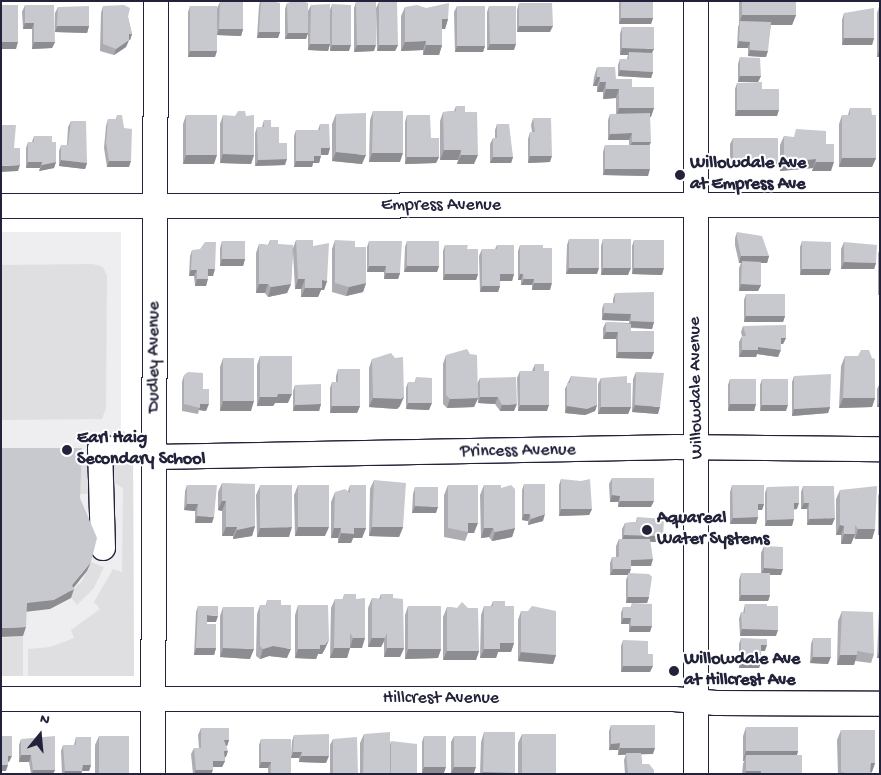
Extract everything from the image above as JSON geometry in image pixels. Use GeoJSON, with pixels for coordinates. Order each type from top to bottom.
{"type":"FeatureCollection","features":[{"type":"Feature","properties":{"kind":"street","name":"Dudley Avenue"},"geometry":{"type":"LineString","coordinates":[[153,774],[156,1]]}},
{"type":"Feature","properties":{"kind":"street","name":"Willowdale Avenue"},"geometry":{"type":"LineString","coordinates":[[696,1],[695,206],[698,448],[696,774]]}},
{"type":"Feature","properties":{"kind":"street","name":"Empress Avenue"},"geometry":{"type":"LineString","coordinates":[[1,206],[880,205]]}},
{"type":"Feature","properties":{"kind":"street","name":"Princess Avenue"},"geometry":{"type":"LineString","coordinates":[[103,548],[100,449],[155,453],[698,448],[880,449]]}},
{"type":"Feature","properties":{"kind":"street","name":"Hillcrest Avenue"},"geometry":{"type":"LineString","coordinates":[[1,700],[695,701],[880,704]]}},
{"type":"Feature","properties":{"kind":"shaded area","name":"Earl Haig Secondary School"},"geometry":{"type":"Polygon","coordinates":[[[1,232],[121,232],[121,430],[133,435],[134,676],[1,676],[1,232]]]}},
{"type":"Feature","properties":{"kind":"shaded area"},"geometry":{"type":"Polygon","coordinates":[[[93,264],[103,267],[107,276],[106,408],[102,419],[1,420],[1,265],[93,264]]]}},
{"type":"Feature","properties":{"kind":"shaded area"},"geometry":{"type":"Polygon","coordinates":[[[78,457],[94,457],[95,494],[78,494],[78,457]]]}},
{"type":"Feature","properties":{"kind":"shaded area"},"geometry":{"type":"Polygon","coordinates":[[[133,458],[134,676],[28,676],[28,649],[50,647],[74,638],[71,630],[100,609],[94,602],[113,569],[122,572],[123,488],[113,482],[111,466],[118,460],[133,458]]]}},
{"type":"Feature","properties":{"kind":"shaded area"},"geometry":{"type":"Polygon","coordinates":[[[91,562],[104,567],[94,588],[77,605],[68,594],[82,581],[91,562]]]}},
{"type":"Feature","properties":{"kind":"shaded area"},"geometry":{"type":"Polygon","coordinates":[[[23,636],[23,676],[1,676],[1,638],[23,636]]]}},
{"type":"Feature","properties":{"kind":"building"},"geometry":{"type":"Polygon","coordinates":[[[261,1],[280,3],[280,32],[259,32],[261,1]]]}},
{"type":"Feature","properties":{"kind":"building"},"geometry":{"type":"Polygon","coordinates":[[[291,1],[308,3],[308,33],[288,33],[287,3],[291,1]]]}},
{"type":"Feature","properties":{"kind":"building"},"geometry":{"type":"Polygon","coordinates":[[[397,1],[398,45],[379,45],[379,2],[397,1]]]}},
{"type":"Feature","properties":{"kind":"building"},"geometry":{"type":"Polygon","coordinates":[[[621,1],[653,1],[653,18],[621,18],[621,1]]]}},
{"type":"Feature","properties":{"kind":"building"},"geometry":{"type":"Polygon","coordinates":[[[742,1],[796,2],[796,15],[742,15],[742,1]]]}},
{"type":"Feature","properties":{"kind":"building"},"geometry":{"type":"Polygon","coordinates":[[[220,2],[243,2],[243,29],[219,29],[220,2]]]}},
{"type":"Feature","properties":{"kind":"building"},"geometry":{"type":"Polygon","coordinates":[[[356,2],[376,2],[376,45],[357,45],[356,2]]]}},
{"type":"Feature","properties":{"kind":"building"},"geometry":{"type":"Polygon","coordinates":[[[449,3],[448,19],[442,19],[442,45],[426,45],[426,41],[405,42],[405,7],[417,5],[426,8],[449,3]]]}},
{"type":"Feature","properties":{"kind":"building"},"geometry":{"type":"Polygon","coordinates":[[[519,3],[552,3],[553,26],[519,26],[519,3]]]}},
{"type":"Feature","properties":{"kind":"building"},"geometry":{"type":"Polygon","coordinates":[[[330,4],[330,44],[310,44],[311,5],[330,4]]]}},
{"type":"Feature","properties":{"kind":"building"},"geometry":{"type":"Polygon","coordinates":[[[332,4],[351,5],[351,45],[332,45],[332,4]]]}},
{"type":"Feature","properties":{"kind":"building"},"geometry":{"type":"Polygon","coordinates":[[[1,5],[18,5],[18,42],[1,42],[1,5]]]}},
{"type":"Feature","properties":{"kind":"building"},"geometry":{"type":"Polygon","coordinates":[[[25,5],[54,5],[55,42],[34,42],[34,23],[25,23],[25,5]]]}},
{"type":"Feature","properties":{"kind":"building"},"geometry":{"type":"Polygon","coordinates":[[[124,5],[130,8],[128,17],[132,34],[129,34],[129,40],[116,49],[103,44],[103,6],[124,5]]]}},
{"type":"Feature","properties":{"kind":"building"},"geometry":{"type":"Polygon","coordinates":[[[89,6],[89,26],[57,26],[58,7],[89,6]]]}},
{"type":"Feature","properties":{"kind":"building"},"geometry":{"type":"Polygon","coordinates":[[[190,6],[217,6],[217,51],[190,51],[190,6]]]}},
{"type":"Feature","properties":{"kind":"building"},"geometry":{"type":"Polygon","coordinates":[[[457,6],[485,6],[485,46],[457,46],[457,6]]]}},
{"type":"Feature","properties":{"kind":"building"},"geometry":{"type":"Polygon","coordinates":[[[489,6],[516,6],[516,44],[490,44],[489,6]]]}},
{"type":"Feature","properties":{"kind":"building"},"geometry":{"type":"Polygon","coordinates":[[[880,7],[880,51],[879,51],[880,7]]]}},
{"type":"Feature","properties":{"kind":"building"},"geometry":{"type":"Polygon","coordinates":[[[874,8],[874,38],[844,38],[844,13],[874,8]]]}},
{"type":"Feature","properties":{"kind":"building"},"geometry":{"type":"Polygon","coordinates":[[[740,21],[771,22],[768,51],[750,50],[750,42],[739,41],[740,21]]]}},
{"type":"Feature","properties":{"kind":"building"},"geometry":{"type":"Polygon","coordinates":[[[622,27],[654,27],[654,49],[622,48],[622,27]]]}},
{"type":"Feature","properties":{"kind":"building"},"geometry":{"type":"Polygon","coordinates":[[[629,52],[653,53],[653,72],[620,70],[620,59],[629,59],[629,52]]]}},
{"type":"Feature","properties":{"kind":"building"},"geometry":{"type":"Polygon","coordinates":[[[740,57],[760,58],[761,76],[740,76],[740,57]]]}},
{"type":"Feature","properties":{"kind":"building"},"geometry":{"type":"Polygon","coordinates":[[[597,67],[615,67],[616,79],[632,79],[632,87],[654,87],[654,108],[619,108],[619,89],[606,89],[606,82],[600,82],[600,77],[597,77],[597,67]]]}},
{"type":"Feature","properties":{"kind":"building"},"geometry":{"type":"Polygon","coordinates":[[[762,82],[762,89],[779,89],[779,110],[737,110],[737,83],[762,82]]]}},
{"type":"Feature","properties":{"kind":"building"},"geometry":{"type":"Polygon","coordinates":[[[456,106],[465,106],[465,112],[477,112],[478,155],[461,155],[461,150],[444,150],[443,112],[456,111],[456,106]]]}},
{"type":"Feature","properties":{"kind":"building"},"geometry":{"type":"Polygon","coordinates":[[[850,108],[871,108],[872,115],[876,115],[876,158],[842,158],[842,115],[850,115],[850,108]]]}},
{"type":"Feature","properties":{"kind":"building"},"geometry":{"type":"Polygon","coordinates":[[[238,111],[245,111],[246,116],[254,115],[254,155],[223,154],[223,115],[235,116],[238,111]]]}},
{"type":"Feature","properties":{"kind":"building"},"geometry":{"type":"Polygon","coordinates":[[[373,111],[403,111],[403,153],[372,153],[373,111]]]}},
{"type":"Feature","properties":{"kind":"building"},"geometry":{"type":"Polygon","coordinates":[[[366,113],[366,155],[336,152],[336,114],[366,113]]]}},
{"type":"Feature","properties":{"kind":"building"},"geometry":{"type":"Polygon","coordinates":[[[650,113],[651,142],[632,142],[632,133],[610,134],[610,114],[650,113]]]}},
{"type":"Feature","properties":{"kind":"building"},"geometry":{"type":"Polygon","coordinates":[[[117,115],[122,115],[124,128],[132,129],[131,161],[109,161],[106,142],[108,119],[117,119],[117,115]]]}},
{"type":"Feature","properties":{"kind":"building"},"geometry":{"type":"Polygon","coordinates":[[[186,115],[217,115],[217,155],[186,155],[186,115]]]}},
{"type":"Feature","properties":{"kind":"building"},"geometry":{"type":"Polygon","coordinates":[[[407,115],[430,115],[431,138],[439,138],[439,157],[407,157],[407,115]]]}},
{"type":"Feature","properties":{"kind":"building"},"geometry":{"type":"Polygon","coordinates":[[[533,118],[551,118],[552,156],[530,156],[530,132],[535,132],[533,118]]]}},
{"type":"Feature","properties":{"kind":"building"},"geometry":{"type":"Polygon","coordinates":[[[264,120],[271,120],[271,127],[279,127],[279,143],[287,143],[287,159],[258,160],[257,127],[264,127],[264,120]]]}},
{"type":"Feature","properties":{"kind":"building"},"geometry":{"type":"Polygon","coordinates":[[[71,121],[86,121],[87,163],[61,160],[61,145],[68,145],[71,121]]]}},
{"type":"Feature","properties":{"kind":"building"},"geometry":{"type":"Polygon","coordinates":[[[320,124],[329,124],[330,148],[321,148],[321,156],[314,156],[314,161],[296,161],[296,130],[320,130],[320,124]]]}},
{"type":"Feature","properties":{"kind":"building"},"geometry":{"type":"Polygon","coordinates":[[[497,124],[509,124],[513,157],[493,157],[493,138],[497,138],[497,124]]]}},
{"type":"Feature","properties":{"kind":"building"},"geometry":{"type":"Polygon","coordinates":[[[1,125],[16,125],[14,148],[20,148],[20,165],[1,166],[1,125]]]}},
{"type":"Feature","properties":{"kind":"building"},"geometry":{"type":"Polygon","coordinates":[[[796,129],[826,131],[826,144],[834,144],[834,162],[816,162],[816,159],[784,162],[784,136],[794,137],[796,129]]]}},
{"type":"Feature","properties":{"kind":"building"},"geometry":{"type":"Polygon","coordinates":[[[34,136],[52,136],[52,142],[56,142],[56,162],[42,165],[42,162],[28,162],[28,142],[34,142],[34,136]]]}},
{"type":"Feature","properties":{"kind":"building"},"geometry":{"type":"Polygon","coordinates":[[[733,138],[778,138],[778,162],[733,162],[733,138]]]}},
{"type":"Feature","properties":{"kind":"building"},"geometry":{"type":"Polygon","coordinates":[[[605,145],[650,145],[650,169],[605,169],[605,145]]]}},
{"type":"Feature","properties":{"kind":"building"},"geometry":{"type":"Polygon","coordinates":[[[737,232],[762,236],[769,256],[741,256],[737,232]]]}},
{"type":"Feature","properties":{"kind":"building"},"geometry":{"type":"Polygon","coordinates":[[[569,239],[599,239],[599,268],[569,268],[569,239]]]}},
{"type":"Feature","properties":{"kind":"building"},"geometry":{"type":"Polygon","coordinates":[[[603,239],[631,239],[631,268],[603,268],[603,239]]]}},
{"type":"Feature","properties":{"kind":"building"},"geometry":{"type":"Polygon","coordinates":[[[270,240],[278,240],[278,244],[293,245],[291,284],[271,287],[268,284],[259,284],[259,244],[269,245],[270,240]]]}},
{"type":"Feature","properties":{"kind":"building"},"geometry":{"type":"Polygon","coordinates":[[[296,240],[313,240],[313,246],[329,243],[327,281],[322,280],[322,288],[305,288],[305,279],[298,279],[296,240]]]}},
{"type":"Feature","properties":{"kind":"building"},"geometry":{"type":"Polygon","coordinates":[[[335,240],[355,241],[355,247],[366,247],[366,283],[349,287],[335,283],[335,240]]]}},
{"type":"Feature","properties":{"kind":"building"},"geometry":{"type":"Polygon","coordinates":[[[634,240],[664,240],[664,268],[634,268],[634,240]]]}},
{"type":"Feature","properties":{"kind":"building"},"geometry":{"type":"Polygon","coordinates":[[[222,241],[245,241],[245,259],[222,259],[222,241]]]}},
{"type":"Feature","properties":{"kind":"building"},"geometry":{"type":"Polygon","coordinates":[[[369,241],[402,241],[400,273],[386,273],[386,266],[369,266],[369,241]]]}},
{"type":"Feature","properties":{"kind":"building"},"geometry":{"type":"Polygon","coordinates":[[[407,241],[439,241],[439,266],[407,266],[407,241]]]}},
{"type":"Feature","properties":{"kind":"building"},"geometry":{"type":"Polygon","coordinates":[[[802,241],[831,242],[831,269],[802,269],[802,241]]]}},
{"type":"Feature","properties":{"kind":"building"},"geometry":{"type":"Polygon","coordinates":[[[205,242],[216,242],[215,269],[208,269],[208,279],[197,279],[197,270],[191,270],[192,250],[200,249],[205,242]]]}},
{"type":"Feature","properties":{"kind":"building"},"geometry":{"type":"Polygon","coordinates":[[[844,242],[877,245],[876,263],[844,262],[844,242]]]}},
{"type":"Feature","properties":{"kind":"building"},"geometry":{"type":"Polygon","coordinates":[[[445,245],[468,245],[467,249],[478,249],[478,274],[445,274],[445,245]]]}},
{"type":"Feature","properties":{"kind":"building"},"geometry":{"type":"Polygon","coordinates":[[[497,245],[514,245],[514,274],[500,274],[500,286],[482,286],[482,249],[497,249],[497,245]]]}},
{"type":"Feature","properties":{"kind":"building"},"geometry":{"type":"Polygon","coordinates":[[[520,245],[543,245],[543,248],[552,248],[552,283],[534,283],[534,279],[524,279],[523,274],[520,274],[520,245]]]}},
{"type":"Feature","properties":{"kind":"building"},"geometry":{"type":"Polygon","coordinates":[[[742,261],[761,262],[761,285],[741,284],[742,261]]]}},
{"type":"Feature","properties":{"kind":"building"},"geometry":{"type":"Polygon","coordinates":[[[654,292],[654,322],[631,321],[631,314],[604,313],[604,303],[615,303],[615,293],[654,292]]]}},
{"type":"Feature","properties":{"kind":"building"},"geometry":{"type":"Polygon","coordinates":[[[746,294],[785,294],[785,316],[746,316],[746,294]]]}},
{"type":"Feature","properties":{"kind":"building"},"geometry":{"type":"Polygon","coordinates":[[[606,322],[631,324],[631,331],[654,331],[654,352],[618,352],[618,332],[606,332],[606,322]]]}},
{"type":"Feature","properties":{"kind":"building"},"geometry":{"type":"Polygon","coordinates":[[[786,325],[786,338],[781,338],[781,350],[758,347],[758,350],[742,350],[742,336],[746,336],[743,326],[786,325]]]}},
{"type":"Feature","properties":{"kind":"building"},"geometry":{"type":"Polygon","coordinates":[[[467,349],[470,354],[477,355],[478,398],[450,399],[446,395],[446,355],[467,349]]]}},
{"type":"Feature","properties":{"kind":"building"},"geometry":{"type":"Polygon","coordinates":[[[861,350],[869,350],[872,358],[875,359],[875,398],[843,398],[845,356],[858,356],[861,350]]]}},
{"type":"Feature","properties":{"kind":"building"},"geometry":{"type":"Polygon","coordinates":[[[391,353],[395,358],[403,357],[404,397],[401,399],[373,398],[372,359],[391,353]]]}},
{"type":"Feature","properties":{"kind":"building"},"geometry":{"type":"Polygon","coordinates":[[[260,356],[292,356],[292,394],[278,394],[277,397],[260,397],[260,356]]]}},
{"type":"Feature","properties":{"kind":"building"},"geometry":{"type":"Polygon","coordinates":[[[223,358],[254,358],[254,401],[223,401],[223,358]]]}},
{"type":"Feature","properties":{"kind":"building"},"geometry":{"type":"Polygon","coordinates":[[[535,364],[544,364],[544,371],[549,371],[549,405],[520,405],[520,371],[535,371],[535,364]]]}},
{"type":"Feature","properties":{"kind":"building"},"geometry":{"type":"Polygon","coordinates":[[[338,369],[360,369],[360,406],[332,406],[332,382],[338,382],[338,369]]]}},
{"type":"Feature","properties":{"kind":"building"},"geometry":{"type":"Polygon","coordinates":[[[188,372],[203,373],[203,389],[209,389],[209,404],[200,404],[200,408],[184,404],[184,375],[188,372]]]}},
{"type":"Feature","properties":{"kind":"building"},"geometry":{"type":"Polygon","coordinates":[[[636,372],[664,373],[660,407],[635,405],[636,372]]]}},
{"type":"Feature","properties":{"kind":"building"},"geometry":{"type":"Polygon","coordinates":[[[831,374],[830,407],[794,409],[794,376],[831,374]]]}},
{"type":"Feature","properties":{"kind":"building"},"geometry":{"type":"Polygon","coordinates":[[[571,376],[597,378],[597,405],[587,409],[567,406],[567,383],[570,383],[571,376]]]}},
{"type":"Feature","properties":{"kind":"building"},"geometry":{"type":"Polygon","coordinates":[[[627,376],[627,383],[631,383],[631,407],[601,407],[601,378],[627,376]]]}},
{"type":"Feature","properties":{"kind":"building"},"geometry":{"type":"Polygon","coordinates":[[[416,377],[432,378],[432,403],[408,403],[408,382],[416,382],[416,377]]]}},
{"type":"Feature","properties":{"kind":"building"},"geometry":{"type":"Polygon","coordinates":[[[516,377],[517,404],[502,405],[498,397],[480,397],[480,378],[516,377]]]}},
{"type":"Feature","properties":{"kind":"building"},"geometry":{"type":"Polygon","coordinates":[[[730,379],[756,379],[756,404],[730,404],[730,379]]]}},
{"type":"Feature","properties":{"kind":"building"},"geometry":{"type":"Polygon","coordinates":[[[762,379],[788,379],[788,405],[762,405],[762,379]]]}},
{"type":"Feature","properties":{"kind":"building"},"geometry":{"type":"Polygon","coordinates":[[[321,384],[321,404],[295,405],[295,385],[321,384]]]}},
{"type":"Feature","properties":{"kind":"building","name":"Earl Haig Secondary School"},"geometry":{"type":"Polygon","coordinates":[[[1,448],[82,448],[80,498],[97,538],[91,562],[72,585],[74,589],[54,600],[27,603],[26,627],[1,628],[1,448]]]}},
{"type":"Feature","properties":{"kind":"building"},"geometry":{"type":"Polygon","coordinates":[[[612,478],[654,478],[654,501],[620,501],[620,496],[612,495],[612,478]]]}},
{"type":"Feature","properties":{"kind":"building"},"geometry":{"type":"Polygon","coordinates":[[[561,479],[581,481],[590,479],[592,509],[561,509],[561,479]]]}},
{"type":"Feature","properties":{"kind":"building"},"geometry":{"type":"Polygon","coordinates":[[[374,480],[406,483],[403,527],[372,527],[374,480]]]}},
{"type":"Feature","properties":{"kind":"building"},"geometry":{"type":"Polygon","coordinates":[[[222,483],[255,484],[255,526],[237,530],[237,527],[226,527],[226,501],[222,501],[222,483]]]}},
{"type":"Feature","properties":{"kind":"building"},"geometry":{"type":"Polygon","coordinates":[[[524,484],[545,484],[545,514],[531,519],[530,514],[524,514],[524,484]]]}},
{"type":"Feature","properties":{"kind":"building"},"geometry":{"type":"Polygon","coordinates":[[[187,485],[217,485],[214,517],[197,516],[198,504],[187,504],[187,485]]]}},
{"type":"Feature","properties":{"kind":"building"},"geometry":{"type":"Polygon","coordinates":[[[260,485],[292,485],[292,527],[260,528],[260,485]]]}},
{"type":"Feature","properties":{"kind":"building"},"geometry":{"type":"Polygon","coordinates":[[[298,485],[329,485],[329,527],[298,527],[298,485]]]}},
{"type":"Feature","properties":{"kind":"building"},"geometry":{"type":"Polygon","coordinates":[[[350,485],[366,485],[366,528],[354,528],[354,534],[341,533],[341,528],[334,528],[335,492],[345,489],[350,493],[350,485]]]}},
{"type":"Feature","properties":{"kind":"building"},"geometry":{"type":"Polygon","coordinates":[[[448,485],[478,485],[478,523],[468,523],[468,532],[448,528],[448,485]]]}},
{"type":"Feature","properties":{"kind":"building"},"geometry":{"type":"Polygon","coordinates":[[[484,485],[501,485],[501,488],[511,485],[515,489],[515,528],[495,532],[493,528],[484,528],[484,485]]]}},
{"type":"Feature","properties":{"kind":"building"},"geometry":{"type":"Polygon","coordinates":[[[732,485],[764,485],[764,504],[758,504],[758,517],[733,518],[732,485]]]}},
{"type":"Feature","properties":{"kind":"building"},"geometry":{"type":"Polygon","coordinates":[[[799,486],[799,503],[794,503],[794,519],[767,520],[767,487],[799,486]]]}},
{"type":"Feature","properties":{"kind":"building"},"geometry":{"type":"Polygon","coordinates":[[[803,486],[834,486],[835,518],[809,519],[809,503],[804,503],[803,486]]]}},
{"type":"Feature","properties":{"kind":"building"},"geometry":{"type":"Polygon","coordinates":[[[877,486],[875,529],[858,529],[855,525],[855,534],[844,534],[844,526],[840,525],[840,490],[877,486]]]}},
{"type":"Feature","properties":{"kind":"building"},"geometry":{"type":"Polygon","coordinates":[[[415,487],[438,487],[438,507],[415,506],[415,487]]]}},
{"type":"Feature","properties":{"kind":"building"},"geometry":{"type":"Polygon","coordinates":[[[637,517],[664,519],[663,536],[624,535],[625,523],[637,522],[637,517]]]}},
{"type":"Feature","properties":{"kind":"building"},"geometry":{"type":"Polygon","coordinates":[[[619,539],[650,539],[653,559],[631,560],[631,569],[613,569],[612,557],[619,557],[619,539]]]}},
{"type":"Feature","properties":{"kind":"building"},"geometry":{"type":"Polygon","coordinates":[[[764,546],[783,547],[783,569],[764,568],[764,546]]]}},
{"type":"Feature","properties":{"kind":"building"},"geometry":{"type":"Polygon","coordinates":[[[628,573],[649,574],[652,577],[649,597],[628,597],[628,573]]]}},
{"type":"Feature","properties":{"kind":"building"},"geometry":{"type":"Polygon","coordinates":[[[741,573],[770,573],[770,595],[741,595],[741,573]]]}},
{"type":"Feature","properties":{"kind":"building"},"geometry":{"type":"Polygon","coordinates":[[[344,594],[356,594],[356,599],[365,598],[365,638],[353,638],[350,633],[350,648],[334,648],[335,599],[344,599],[344,594]]]}},
{"type":"Feature","properties":{"kind":"building"},"geometry":{"type":"Polygon","coordinates":[[[381,594],[393,594],[393,598],[403,599],[404,648],[387,648],[387,633],[385,638],[372,638],[372,598],[381,599],[381,594]]]}},
{"type":"Feature","properties":{"kind":"building"},"geometry":{"type":"Polygon","coordinates":[[[267,600],[281,600],[281,605],[291,605],[291,649],[273,646],[263,649],[260,646],[260,605],[267,605],[267,600]]]}},
{"type":"Feature","properties":{"kind":"building"},"geometry":{"type":"Polygon","coordinates":[[[493,601],[505,601],[505,606],[514,606],[514,643],[500,643],[500,649],[484,649],[484,606],[493,606],[493,601]]]}},
{"type":"Feature","properties":{"kind":"building"},"geometry":{"type":"Polygon","coordinates":[[[462,602],[468,608],[478,608],[479,651],[447,651],[447,607],[457,608],[462,602]]]}},
{"type":"Feature","properties":{"kind":"building"},"geometry":{"type":"Polygon","coordinates":[[[632,603],[652,604],[652,626],[631,626],[631,618],[623,618],[623,607],[632,607],[632,603]]]}},
{"type":"Feature","properties":{"kind":"building"},"geometry":{"type":"Polygon","coordinates":[[[745,604],[778,606],[778,630],[742,629],[741,612],[745,613],[745,604]]]}},
{"type":"Feature","properties":{"kind":"building"},"geometry":{"type":"Polygon","coordinates":[[[298,605],[328,605],[329,640],[325,645],[320,645],[320,649],[298,649],[298,605]]]}},
{"type":"Feature","properties":{"kind":"building"},"geometry":{"type":"Polygon","coordinates":[[[198,606],[218,606],[218,616],[207,615],[207,624],[216,624],[216,648],[196,648],[198,606]]]}},
{"type":"Feature","properties":{"kind":"building"},"geometry":{"type":"Polygon","coordinates":[[[408,606],[441,606],[441,649],[408,649],[408,606]]]}},
{"type":"Feature","properties":{"kind":"building"},"geometry":{"type":"Polygon","coordinates":[[[532,606],[556,611],[556,655],[521,652],[521,611],[528,611],[532,606]]]}},
{"type":"Feature","properties":{"kind":"building"},"geometry":{"type":"Polygon","coordinates":[[[223,607],[254,607],[254,649],[223,648],[223,607]]]}},
{"type":"Feature","properties":{"kind":"building"},"geometry":{"type":"Polygon","coordinates":[[[842,611],[873,612],[874,654],[857,651],[857,655],[840,655],[842,611]]]}},
{"type":"Feature","properties":{"kind":"building"},"geometry":{"type":"Polygon","coordinates":[[[741,638],[767,639],[767,645],[761,645],[761,662],[741,662],[741,638]]]}},
{"type":"Feature","properties":{"kind":"building"},"geometry":{"type":"Polygon","coordinates":[[[813,638],[831,638],[831,657],[813,657],[813,638]]]}},
{"type":"Feature","properties":{"kind":"building"},"geometry":{"type":"Polygon","coordinates":[[[623,640],[648,641],[648,654],[653,654],[653,666],[623,666],[623,640]]]}},
{"type":"Feature","properties":{"kind":"building"},"geometry":{"type":"Polygon","coordinates":[[[611,725],[655,725],[655,748],[620,748],[620,743],[611,744],[611,725]]]}},
{"type":"Feature","properties":{"kind":"building"},"geometry":{"type":"Polygon","coordinates":[[[746,727],[798,727],[798,751],[746,751],[746,727]]]}},
{"type":"Feature","properties":{"kind":"building"},"geometry":{"type":"Polygon","coordinates":[[[201,728],[229,728],[229,740],[224,740],[228,751],[224,751],[225,761],[213,761],[213,770],[196,770],[194,748],[201,748],[201,728]]]}},
{"type":"Feature","properties":{"kind":"building"},"geometry":{"type":"Polygon","coordinates":[[[841,730],[875,730],[875,763],[871,763],[870,774],[841,772],[841,730]]]}},
{"type":"Feature","properties":{"kind":"building"},"geometry":{"type":"Polygon","coordinates":[[[390,732],[390,774],[363,774],[364,734],[390,732]]]}},
{"type":"Feature","properties":{"kind":"building"},"geometry":{"type":"Polygon","coordinates":[[[484,732],[515,732],[515,773],[483,772],[484,732]]]}},
{"type":"Feature","properties":{"kind":"building"},"geometry":{"type":"Polygon","coordinates":[[[329,734],[329,756],[301,756],[302,752],[293,752],[294,735],[329,734]]]}},
{"type":"Feature","properties":{"kind":"building"},"geometry":{"type":"Polygon","coordinates":[[[522,734],[556,734],[556,774],[522,774],[522,734]]]}},
{"type":"Feature","properties":{"kind":"building"},"geometry":{"type":"Polygon","coordinates":[[[1,736],[12,736],[12,756],[8,756],[8,765],[2,765],[2,774],[1,736]]]}},
{"type":"Feature","properties":{"kind":"building"},"geometry":{"type":"Polygon","coordinates":[[[55,736],[55,770],[33,770],[31,755],[21,755],[21,739],[55,736]]]}},
{"type":"Feature","properties":{"kind":"building"},"geometry":{"type":"Polygon","coordinates":[[[99,736],[129,736],[129,774],[99,774],[99,736]]]}},
{"type":"Feature","properties":{"kind":"building"},"geometry":{"type":"Polygon","coordinates":[[[424,736],[446,736],[446,767],[424,767],[424,736]]]}},
{"type":"Feature","properties":{"kind":"building"},"geometry":{"type":"Polygon","coordinates":[[[454,736],[476,736],[476,767],[454,767],[454,736]]]}},
{"type":"Feature","properties":{"kind":"building"},"geometry":{"type":"Polygon","coordinates":[[[76,737],[91,737],[91,765],[83,765],[82,771],[65,771],[63,745],[76,745],[76,737]]]}},
{"type":"Feature","properties":{"kind":"building"},"geometry":{"type":"Polygon","coordinates":[[[357,737],[358,774],[333,774],[333,739],[357,737]]]}},
{"type":"Feature","properties":{"kind":"building"},"geometry":{"type":"Polygon","coordinates":[[[261,739],[291,739],[291,774],[271,774],[271,762],[261,762],[261,739]]]}},
{"type":"Feature","properties":{"kind":"building"},"geometry":{"type":"Polygon","coordinates":[[[391,741],[417,744],[417,774],[391,774],[391,741]]]}},
{"type":"Feature","properties":{"kind":"building"},"geometry":{"type":"Polygon","coordinates":[[[626,753],[641,753],[642,764],[649,764],[654,770],[654,774],[628,774],[626,753]]]}},
{"type":"Feature","properties":{"kind":"building"},"geometry":{"type":"Polygon","coordinates":[[[746,755],[802,755],[802,774],[761,774],[761,771],[746,771],[746,755]]]}},
{"type":"Feature","properties":{"kind":"building"},"geometry":{"type":"Polygon","coordinates":[[[236,773],[236,774],[194,774],[236,773]]]}},
{"type":"Feature","properties":{"kind":"place","name":"Willowdale Ave at Empress Ave"},"geometry":{"type":"Point","coordinates":[680,175]}},
{"type":"Feature","properties":{"kind":"place","name":"Earl Haig Secondary School"},"geometry":{"type":"Point","coordinates":[67,450]}},
{"type":"Feature","properties":{"kind":"place","name":"Aquareal Water Systems"},"geometry":{"type":"Point","coordinates":[647,530]}},
{"type":"Feature","properties":{"kind":"place","name":"Willowdale Ave at Hillcrest Ave"},"geometry":{"type":"Point","coordinates":[674,671]}}]}
